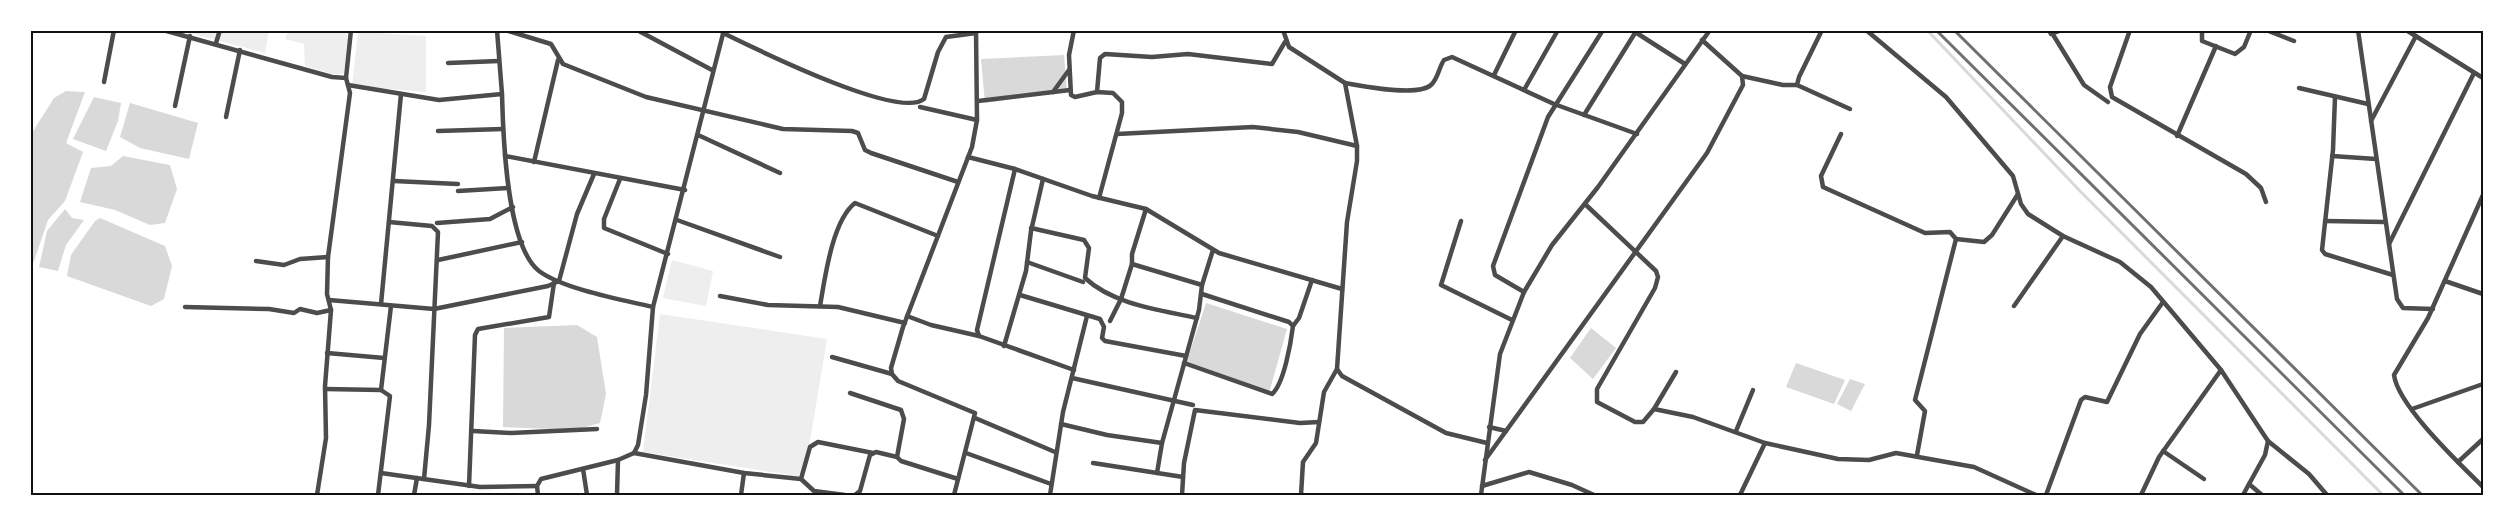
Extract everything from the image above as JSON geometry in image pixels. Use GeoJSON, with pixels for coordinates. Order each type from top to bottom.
{"type":"FeatureCollection","features":[{"type":"Feature","properties":{"kind":"street"},"geometry":{"type":"LineString","coordinates":[[104,82],[114,30]]}},
{"type":"Feature","properties":{"kind":"street"},"geometry":{"type":"LineString","coordinates":[[164,30],[333,77],[346,78]]}},
{"type":"Feature","properties":{"kind":"street"},"geometry":{"type":"LineString","coordinates":[[216,43],[220,30]]}},
{"type":"Feature","properties":{"kind":"street"},"geometry":{"type":"LineString","coordinates":[[317,495],[326,438],[325,389],[331,310],[328,257],[350,93],[346,78],[351,30]]}},
{"type":"Feature","properties":{"kind":"street"},"geometry":{"type":"LineString","coordinates":[[497,30],[508,188],[522,242],[537,268],[557,282],[653,307]]}},
{"type":"Feature","properties":{"kind":"street"},"geometry":{"type":"LineString","coordinates":[[505,30],[551,44],[558,60],[534,162]]}},
{"type":"Feature","properties":{"kind":"street"},"geometry":{"type":"LineString","coordinates":[[637,30],[712,70]]}},
{"type":"Feature","properties":{"kind":"street"},"geometry":{"type":"LineString","coordinates":[[1074,30],[1069,47],[1070,90],[1075,97],[1097,92],[1113,93],[1122,102],[1117,134],[1099,198]]}},
{"type":"Feature","properties":{"kind":"street"},"geometry":{"type":"LineString","coordinates":[[1283,30],[1285,42],[1289,47],[1345,83],[1385,90],[1426,87],[1435,79],[1441,63],[1448,57],[1494,75],[1554,104],[1637,134]]}},
{"type":"Feature","properties":{"kind":"street"},"geometry":{"type":"LineString","coordinates":[[1494,75],[1516,30]]}},
{"type":"Feature","properties":{"kind":"street"},"geometry":{"type":"LineString","coordinates":[[1524,90],[1558,30]]}},
{"type":"Feature","properties":{"kind":"street"},"geometry":{"type":"LineString","coordinates":[[1524,292],[1495,275],[1492,266],[1528,165],[1554,104],[1603,30]]}},
{"type":"Feature","properties":{"kind":"street"},"geometry":{"type":"LineString","coordinates":[[1481,495],[1500,354],[1524,292],[1552,245],[1637,134],[1710,30]]}},
{"type":"Feature","properties":{"kind":"street"},"geometry":{"type":"LineString","coordinates":[[1797,85],[1822,30]]}},
{"type":"Feature","properties":{"kind":"street"},"geometry":{"type":"LineString","coordinates":[[1866,30],[1946,97],[2013,176],[2018,194],[2028,214],[2063,236],[2120,262],[2151,287],[2221,370],[2268,441],[2309,474],[2327,495]]}},
{"type":"Feature","properties":{"kind":"street"},"geometry":{"type":"LineString","coordinates":[[2062,30],[2051,32],[2084,85],[2108,102]]}},
{"type":"Feature","properties":{"kind":"street"},"geometry":{"type":"LineString","coordinates":[[2130,30],[2110,87],[2112,97],[2246,174],[2261,188],[2266,202]]}},
{"type":"Feature","properties":{"kind":"street"},"geometry":{"type":"LineString","coordinates":[[2202,30],[2202,41],[2235,54],[2240,52],[2251,30]]}},
{"type":"Feature","properties":{"kind":"street"},"geometry":{"type":"LineString","coordinates":[[2266,30],[2294,40]]}},
{"type":"Feature","properties":{"kind":"street"},"geometry":{"type":"LineString","coordinates":[[2358,30],[2399,306],[2433,309]]}},
{"type":"Feature","properties":{"kind":"street"},"geometry":{"type":"LineString","coordinates":[[2406,30],[2483,78]]}},
{"type":"Feature","properties":{"kind":"street"},"geometry":{"type":"LineString","coordinates":[[634,453],[642,425],[653,307],[685,190],[712,70],[724,32],[830,82],[913,103],[924,99],[938,52],[946,37],[976,31],[978,120],[968,157],[904,323],[892,374]]}},
{"type":"Feature","properties":{"kind":"street"},"geometry":{"type":"LineString","coordinates":[[1584,115],[1634,31],[1685,64]]}},
{"type":"Feature","properties":{"kind":"street"},"geometry":{"type":"LineString","coordinates":[[175,106],[190,36]]}},
{"type":"Feature","properties":{"kind":"street"},"geometry":{"type":"LineString","coordinates":[[2371,122],[2416,36]]}},
{"type":"Feature","properties":{"kind":"street"},"geometry":{"type":"LineString","coordinates":[[1702,40],[1742,76],[1783,85],[1797,85],[1850,109]]}},
{"type":"Feature","properties":{"kind":"street"},"geometry":{"type":"LineString","coordinates":[[1097,92],[1100,58],[1105,54],[1152,57],[1188,54],[1272,64],[1285,42]]}},
{"type":"Feature","properties":{"kind":"street"},"geometry":{"type":"LineString","coordinates":[[2177,136],[2216,46]]}},
{"type":"Feature","properties":{"kind":"street"},"geometry":{"type":"LineString","coordinates":[[226,117],[240,50]]}},
{"type":"Feature","properties":{"kind":"street"},"geometry":{"type":"LineString","coordinates":[[448,63],[500,60]]}},
{"type":"Feature","properties":{"kind":"street"},"geometry":{"type":"LineString","coordinates":[[558,60],[608,84],[646,97],[783,129],[852,131],[858,134],[865,150],[871,153],[958,182]]}},
{"type":"Feature","properties":{"kind":"street"},"geometry":{"type":"LineString","coordinates":[[1053,92],[1069,69]]}},
{"type":"Feature","properties":{"kind":"street"},"geometry":{"type":"LineString","coordinates":[[2389,244],[2474,73]]}},
{"type":"Feature","properties":{"kind":"street"},"geometry":{"type":"LineString","coordinates":[[1485,460],[1707,153],[1743,85],[1742,76]]}},
{"type":"Feature","properties":{"kind":"street"},"geometry":{"type":"LineString","coordinates":[[1301,495],[1303,462],[1316,443],[1324,392],[1337,369],[1347,222],[1357,146],[1345,83]]}},
{"type":"Feature","properties":{"kind":"street"},"geometry":{"type":"LineString","coordinates":[[348,85],[439,100],[502,94]]}},
{"type":"Feature","properties":{"kind":"street"},"geometry":{"type":"LineString","coordinates":[[2299,88],[2368,104]]}},
{"type":"Feature","properties":{"kind":"street"},"geometry":{"type":"LineString","coordinates":[[978,101],[1070,90]]}},
{"type":"Feature","properties":{"kind":"street"},"geometry":{"type":"LineString","coordinates":[[381,304],[402,94]]}},
{"type":"Feature","properties":{"kind":"street"},"geometry":{"type":"LineString","coordinates":[[2335,97],[2332,156],[2322,250],[2325,254],[2393,275]]}},
{"type":"Feature","properties":{"kind":"street"},"geometry":{"type":"LineString","coordinates":[[920,107],[978,120]]}},
{"type":"Feature","properties":{"kind":"street"},"geometry":{"type":"LineString","coordinates":[[1117,134],[1253,127],[1298,132],[1357,146]]}},
{"type":"Feature","properties":{"kind":"street"},"geometry":{"type":"LineString","coordinates":[[438,131],[503,129]]}},
{"type":"Feature","properties":{"kind":"street"},"geometry":{"type":"LineString","coordinates":[[1841,134],[1821,177],[1823,187],[1917,230],[1932,235],[1939,231],[1950,232],[1956,239],[1984,242],[1992,235],[2018,194]]}},
{"type":"Feature","properties":{"kind":"street"},"geometry":{"type":"LineString","coordinates":[[698,135],[780,173]]}},
{"type":"Feature","properties":{"kind":"street"},"geometry":{"type":"LineString","coordinates":[[505,156],[685,190]]}},
{"type":"Feature","properties":{"kind":"street"},"geometry":{"type":"LineString","coordinates":[[2332,156],[2376,159]]}},
{"type":"Feature","properties":{"kind":"street"},"geometry":{"type":"LineString","coordinates":[[968,157],[1015,169],[1099,198],[1146,209],[1172,222],[1185,234],[1213,250],[1342,289]]}},
{"type":"Feature","properties":{"kind":"street"},"geometry":{"type":"LineString","coordinates":[[979,336],[977,330],[1015,169]]}},
{"type":"Feature","properties":{"kind":"street"},"geometry":{"type":"LineString","coordinates":[[469,486],[473,431],[475,334],[478,329],[544,320],[550,312],[577,214],[594,174]]}},
{"type":"Feature","properties":{"kind":"street"},"geometry":{"type":"LineString","coordinates":[[620,179],[604,219],[604,228],[668,254]]}},
{"type":"Feature","properties":{"kind":"street"},"geometry":{"type":"LineString","coordinates":[[1005,346],[1020,295],[1031,228],[1043,179]]}},
{"type":"Feature","properties":{"kind":"street"},"geometry":{"type":"LineString","coordinates":[[393,181],[458,184]]}},
{"type":"Feature","properties":{"kind":"street"},"geometry":{"type":"LineString","coordinates":[[458,191],[508,188]]}},
{"type":"Feature","properties":{"kind":"street"},"geometry":{"type":"LineString","coordinates":[[2483,195],[2433,309],[2394,375],[2398,388],[2412,409],[2483,487]]}},
{"type":"Feature","properties":{"kind":"street"},"geometry":{"type":"LineString","coordinates":[[820,306],[830,251],[848,208],[855,203],[938,236]]}},
{"type":"Feature","properties":{"kind":"street"},"geometry":{"type":"LineString","coordinates":[[1585,204],[1656,271],[1657,281],[1595,396],[1602,406],[1635,422],[1643,422],[1654,409],[1676,372]]}},
{"type":"Feature","properties":{"kind":"street"},"geometry":{"type":"LineString","coordinates":[[437,224],[490,219],[513,207]]}},
{"type":"Feature","properties":{"kind":"street"},"geometry":{"type":"LineString","coordinates":[[1110,321],[1121,298],[1132,264],[1132,254],[1146,209]]}},
{"type":"Feature","properties":{"kind":"street"},"geometry":{"type":"LineString","coordinates":[[677,220],[780,258]]}},
{"type":"Feature","properties":{"kind":"street"},"geometry":{"type":"LineString","coordinates":[[1461,221],[1442,285],[1512,320]]}},
{"type":"Feature","properties":{"kind":"street"},"geometry":{"type":"LineString","coordinates":[[2325,221],[2385,222]]}},
{"type":"Feature","properties":{"kind":"street"},"geometry":{"type":"LineString","coordinates":[[390,222],[435,227],[438,232],[424,479]]}},
{"type":"Feature","properties":{"kind":"street"},"geometry":{"type":"LineString","coordinates":[[1031,228],[1084,240],[1089,248],[1085,278],[1121,298],[1197,318]]}},
{"type":"Feature","properties":{"kind":"street"},"geometry":{"type":"LineString","coordinates":[[2014,306],[2063,236]]}},
{"type":"Feature","properties":{"kind":"street"},"geometry":{"type":"LineString","coordinates":[[1917,455],[1925,411],[1915,400],[1956,239]]}},
{"type":"Feature","properties":{"kind":"street"},"geometry":{"type":"LineString","coordinates":[[438,260],[522,242]]}},
{"type":"Feature","properties":{"kind":"street"},"geometry":{"type":"LineString","coordinates":[[1157,473],[1162,443],[1197,318],[1202,285],[1213,250]]}},
{"type":"Feature","properties":{"kind":"street"},"geometry":{"type":"LineString","coordinates":[[256,261],[284,265],[300,260],[328,257]]}},
{"type":"Feature","properties":{"kind":"street"},"geometry":{"type":"LineString","coordinates":[[1027,262],[1083,282]]}},
{"type":"Feature","properties":{"kind":"street"},"geometry":{"type":"LineString","coordinates":[[1132,264],[1202,285]]}},
{"type":"Feature","properties":{"kind":"street"},"geometry":{"type":"LineString","coordinates":[[1184,363],[1272,394],[1278,387],[1293,326],[1299,318],[1312,280]]}},
{"type":"Feature","properties":{"kind":"street"},"geometry":{"type":"LineString","coordinates":[[2445,281],[2483,294]]}},
{"type":"Feature","properties":{"kind":"street"},"geometry":{"type":"LineString","coordinates":[[329,300],[434,309],[538,289],[557,282]]}},
{"type":"Feature","properties":{"kind":"street"},"geometry":{"type":"LineString","coordinates":[[1202,294],[1289,322],[1293,326]]}},
{"type":"Feature","properties":{"kind":"street"},"geometry":{"type":"LineString","coordinates":[[1020,295],[1103,322],[1102,338],[1106,341],[1186,356]]}},
{"type":"Feature","properties":{"kind":"street"},"geometry":{"type":"LineString","coordinates":[[720,296],[768,305],[820,306],[856,310],[904,323]]}},
{"type":"Feature","properties":{"kind":"street"},"geometry":{"type":"LineString","coordinates":[[2046,495],[2082,400],[2085,397],[2107,402],[2140,334],[2163,302]]}},
{"type":"Feature","properties":{"kind":"street"},"geometry":{"type":"LineString","coordinates":[[381,390],[391,306]]}},
{"type":"Feature","properties":{"kind":"street"},"geometry":{"type":"LineString","coordinates":[[185,307],[269,309],[294,313],[300,309],[317,313],[331,310]]}},
{"type":"Feature","properties":{"kind":"street"},"geometry":{"type":"LineString","coordinates":[[907,316],[931,325],[979,336],[1074,370]]}},
{"type":"Feature","properties":{"kind":"street"},"geometry":{"type":"LineString","coordinates":[[1050,495],[1055,452],[1086,316]]}},
{"type":"Feature","properties":{"kind":"street"},"geometry":{"type":"LineString","coordinates":[[327,354],[384,358]]}},
{"type":"Feature","properties":{"kind":"street"},"geometry":{"type":"LineString","coordinates":[[832,357],[892,374],[898,381],[975,412],[954,495]]}},
{"type":"Feature","properties":{"kind":"street"},"geometry":{"type":"LineString","coordinates":[[1337,369],[1342,376],[1446,433],[1487,443]]}},
{"type":"Feature","properties":{"kind":"street"},"geometry":{"type":"LineString","coordinates":[[2142,495],[2163,451],[2221,370]]}},
{"type":"Feature","properties":{"kind":"street"},"geometry":{"type":"LineString","coordinates":[[1072,378],[1193,405]]}},
{"type":"Feature","properties":{"kind":"street"},"geometry":{"type":"LineString","coordinates":[[2412,409],[2483,384]]}},
{"type":"Feature","properties":{"kind":"street"},"geometry":{"type":"LineString","coordinates":[[325,389],[381,390],[390,396],[378,495]]}},
{"type":"Feature","properties":{"kind":"street"},"geometry":{"type":"LineString","coordinates":[[1736,431],[1753,390]]}},
{"type":"Feature","properties":{"kind":"street"},"geometry":{"type":"LineString","coordinates":[[850,393],[894,407],[903,413],[897,457]]}},
{"type":"Feature","properties":{"kind":"street"},"geometry":{"type":"LineString","coordinates":[[1182,495],[1192,418],[1198,409],[1300,423],[1319,422]]}},
{"type":"Feature","properties":{"kind":"street"},"geometry":{"type":"LineString","coordinates":[[1654,409],[1736,431],[1765,443],[1820,456],[1857,460],[1887,454],[1917,455],[1974,467],[2036,495]]}},
{"type":"Feature","properties":{"kind":"street"},"geometry":{"type":"LineString","coordinates":[[975,418],[1055,452]]}},
{"type":"Feature","properties":{"kind":"street"},"geometry":{"type":"LineString","coordinates":[[1061,424],[1107,435],[1162,443]]}},
{"type":"Feature","properties":{"kind":"street"},"geometry":{"type":"LineString","coordinates":[[1489,427],[1506,431]]}},
{"type":"Feature","properties":{"kind":"street"},"geometry":{"type":"LineString","coordinates":[[473,431],[511,433],[597,429]]}},
{"type":"Feature","properties":{"kind":"street"},"geometry":{"type":"LineString","coordinates":[[2458,462],[2483,440]]}},
{"type":"Feature","properties":{"kind":"street"},"geometry":{"type":"LineString","coordinates":[[2243,495],[2265,455],[2268,441]]}},
{"type":"Feature","properties":{"kind":"street"},"geometry":{"type":"LineString","coordinates":[[801,479],[810,447],[818,442],[897,457],[918,468],[958,479]]}},
{"type":"Feature","properties":{"kind":"street"},"geometry":{"type":"LineString","coordinates":[[1740,495],[1765,443]]}},
{"type":"Feature","properties":{"kind":"street"},"geometry":{"type":"LineString","coordinates":[[2163,451],[2204,479]]}},
{"type":"Feature","properties":{"kind":"street"},"geometry":{"type":"LineString","coordinates":[[538,495],[537,486],[541,479],[618,460],[634,453],[744,473],[801,479],[814,491],[845,495]]}},
{"type":"Feature","properties":{"kind":"street"},"geometry":{"type":"LineString","coordinates":[[855,495],[860,491],[868,459],[873,453]]}},
{"type":"Feature","properties":{"kind":"street"},"geometry":{"type":"LineString","coordinates":[[966,453],[1051,484]]}},
{"type":"Feature","properties":{"kind":"street"},"geometry":{"type":"LineString","coordinates":[[617,495],[618,460]]}},
{"type":"Feature","properties":{"kind":"street"},"geometry":{"type":"LineString","coordinates":[[1093,463],[1183,477]]}},
{"type":"Feature","properties":{"kind":"street"},"geometry":{"type":"LineString","coordinates":[[583,469],[587,495]]}},
{"type":"Feature","properties":{"kind":"street"},"geometry":{"type":"LineString","coordinates":[[1482,486],[1529,472],[1580,488],[1594,495]]}},
{"type":"Feature","properties":{"kind":"street"},"geometry":{"type":"LineString","coordinates":[[381,473],[469,486],[499,488],[537,486]]}},
{"type":"Feature","properties":{"kind":"street"},"geometry":{"type":"LineString","coordinates":[[741,495],[744,473]]}},
{"type":"Feature","properties":{"kind":"street"},"geometry":{"type":"LineString","coordinates":[[414,495],[417,478]]}},
{"type":"Feature","properties":{"kind":"street"},"geometry":{"type":"LineString","coordinates":[[807,495],[808,484]]}},
{"type":"Feature","properties":{"kind":"street"},"geometry":{"type":"LineString","coordinates":[[2249,484],[2262,495]]}},
{"type":"Feature","properties":{"kind":"street"},"geometry":{"type":"LineString","coordinates":[[1577,495],[1580,488]]}},
{"type":"Feature","properties":{"kind":"shaded area"},"geometry":{"type":"Polygon","coordinates":[[[178,30],[269,30],[265,53],[178,30]]]}},
{"type":"Feature","properties":{"kind":"shaded area"},"geometry":{"type":"Polygon","coordinates":[[[289,30],[348,30],[344,74],[332,74],[305,66],[304,44],[285,39],[289,30]]]}},
{"type":"Feature","properties":{"kind":"shaded area"},"geometry":{"type":"Polygon","coordinates":[[[358,32],[426,36],[426,92],[352,86],[358,32]]]}},
{"type":"Feature","properties":{"kind":"shaded area"},"geometry":{"type":"Polygon","coordinates":[[[1064,55],[1067,91],[985,103],[981,59],[1064,55]]]}},
{"type":"Feature","properties":{"kind":"shaded area"},"geometry":{"type":"Polygon","coordinates":[[[66,91],[85,92],[66,143],[83,152],[65,201],[48,220],[34,261],[30,263],[30,136],[54,98],[66,91]]]}},
{"type":"Feature","properties":{"kind":"shaded area"},"geometry":{"type":"Polygon","coordinates":[[[94,97],[121,103],[118,121],[106,151],[73,139],[94,97]]]}},
{"type":"Feature","properties":{"kind":"shaded area"},"geometry":{"type":"Polygon","coordinates":[[[130,103],[198,123],[189,159],[140,148],[120,137],[130,103]]]}},
{"type":"Feature","properties":{"kind":"shaded area"},"geometry":{"type":"Polygon","coordinates":[[[123,156],[170,165],[177,189],[165,223],[150,225],[115,210],[80,202],[91,168],[111,166],[123,156]]]}},
{"type":"Feature","properties":{"kind":"shaded area"},"geometry":{"type":"Polygon","coordinates":[[[65,209],[72,218],[84,220],[66,245],[58,271],[39,267],[47,231],[65,209]]]}},
{"type":"Feature","properties":{"kind":"shaded area"},"geometry":{"type":"Polygon","coordinates":[[[100,218],[165,246],[172,266],[164,299],[151,306],[67,276],[71,255],[95,221],[100,218]]]}},
{"type":"Feature","properties":{"kind":"shaded area"},"geometry":{"type":"Polygon","coordinates":[[[672,260],[713,271],[706,306],[663,298],[672,260]]]}},
{"type":"Feature","properties":{"kind":"shaded area"},"geometry":{"type":"Polygon","coordinates":[[[1206,303],[1287,329],[1269,393],[1186,364],[1206,303]]]}},
{"type":"Feature","properties":{"kind":"shaded area"},"geometry":{"type":"Polygon","coordinates":[[[660,314],[827,339],[804,477],[643,452],[660,314]]]}},
{"type":"Feature","properties":{"kind":"shaded area"},"geometry":{"type":"Polygon","coordinates":[[[577,325],[597,337],[606,394],[600,423],[575,430],[503,427],[504,328],[577,325]]]}},
{"type":"Feature","properties":{"kind":"shaded area"},"geometry":{"type":"Polygon","coordinates":[[[1591,328],[1616,348],[1593,379],[1570,358],[1591,328]]]}},
{"type":"Feature","properties":{"kind":"shaded area"},"geometry":{"type":"Polygon","coordinates":[[[1796,363],[1845,380],[1834,404],[1786,387],[1796,363]]]}},
{"type":"Feature","properties":{"kind":"shaded area"},"geometry":{"type":"Polygon","coordinates":[[[1850,379],[1865,384],[1851,411],[1837,404],[1850,379]]]}},
{"type":"Feature","properties":{"kind":"waterway"},"geometry":{"type":"LineString","coordinates":[[1927,30],[2080,191],[2383,495]]}},
{"type":"Feature","properties":{"kind":"railway"},"geometry":{"type":"LineString","coordinates":[[1936,30],[2404,495]]}},
{"type":"Feature","properties":{"kind":"railway"},"geometry":{"type":"LineString","coordinates":[[1954,30],[2422,495]]}}]}
